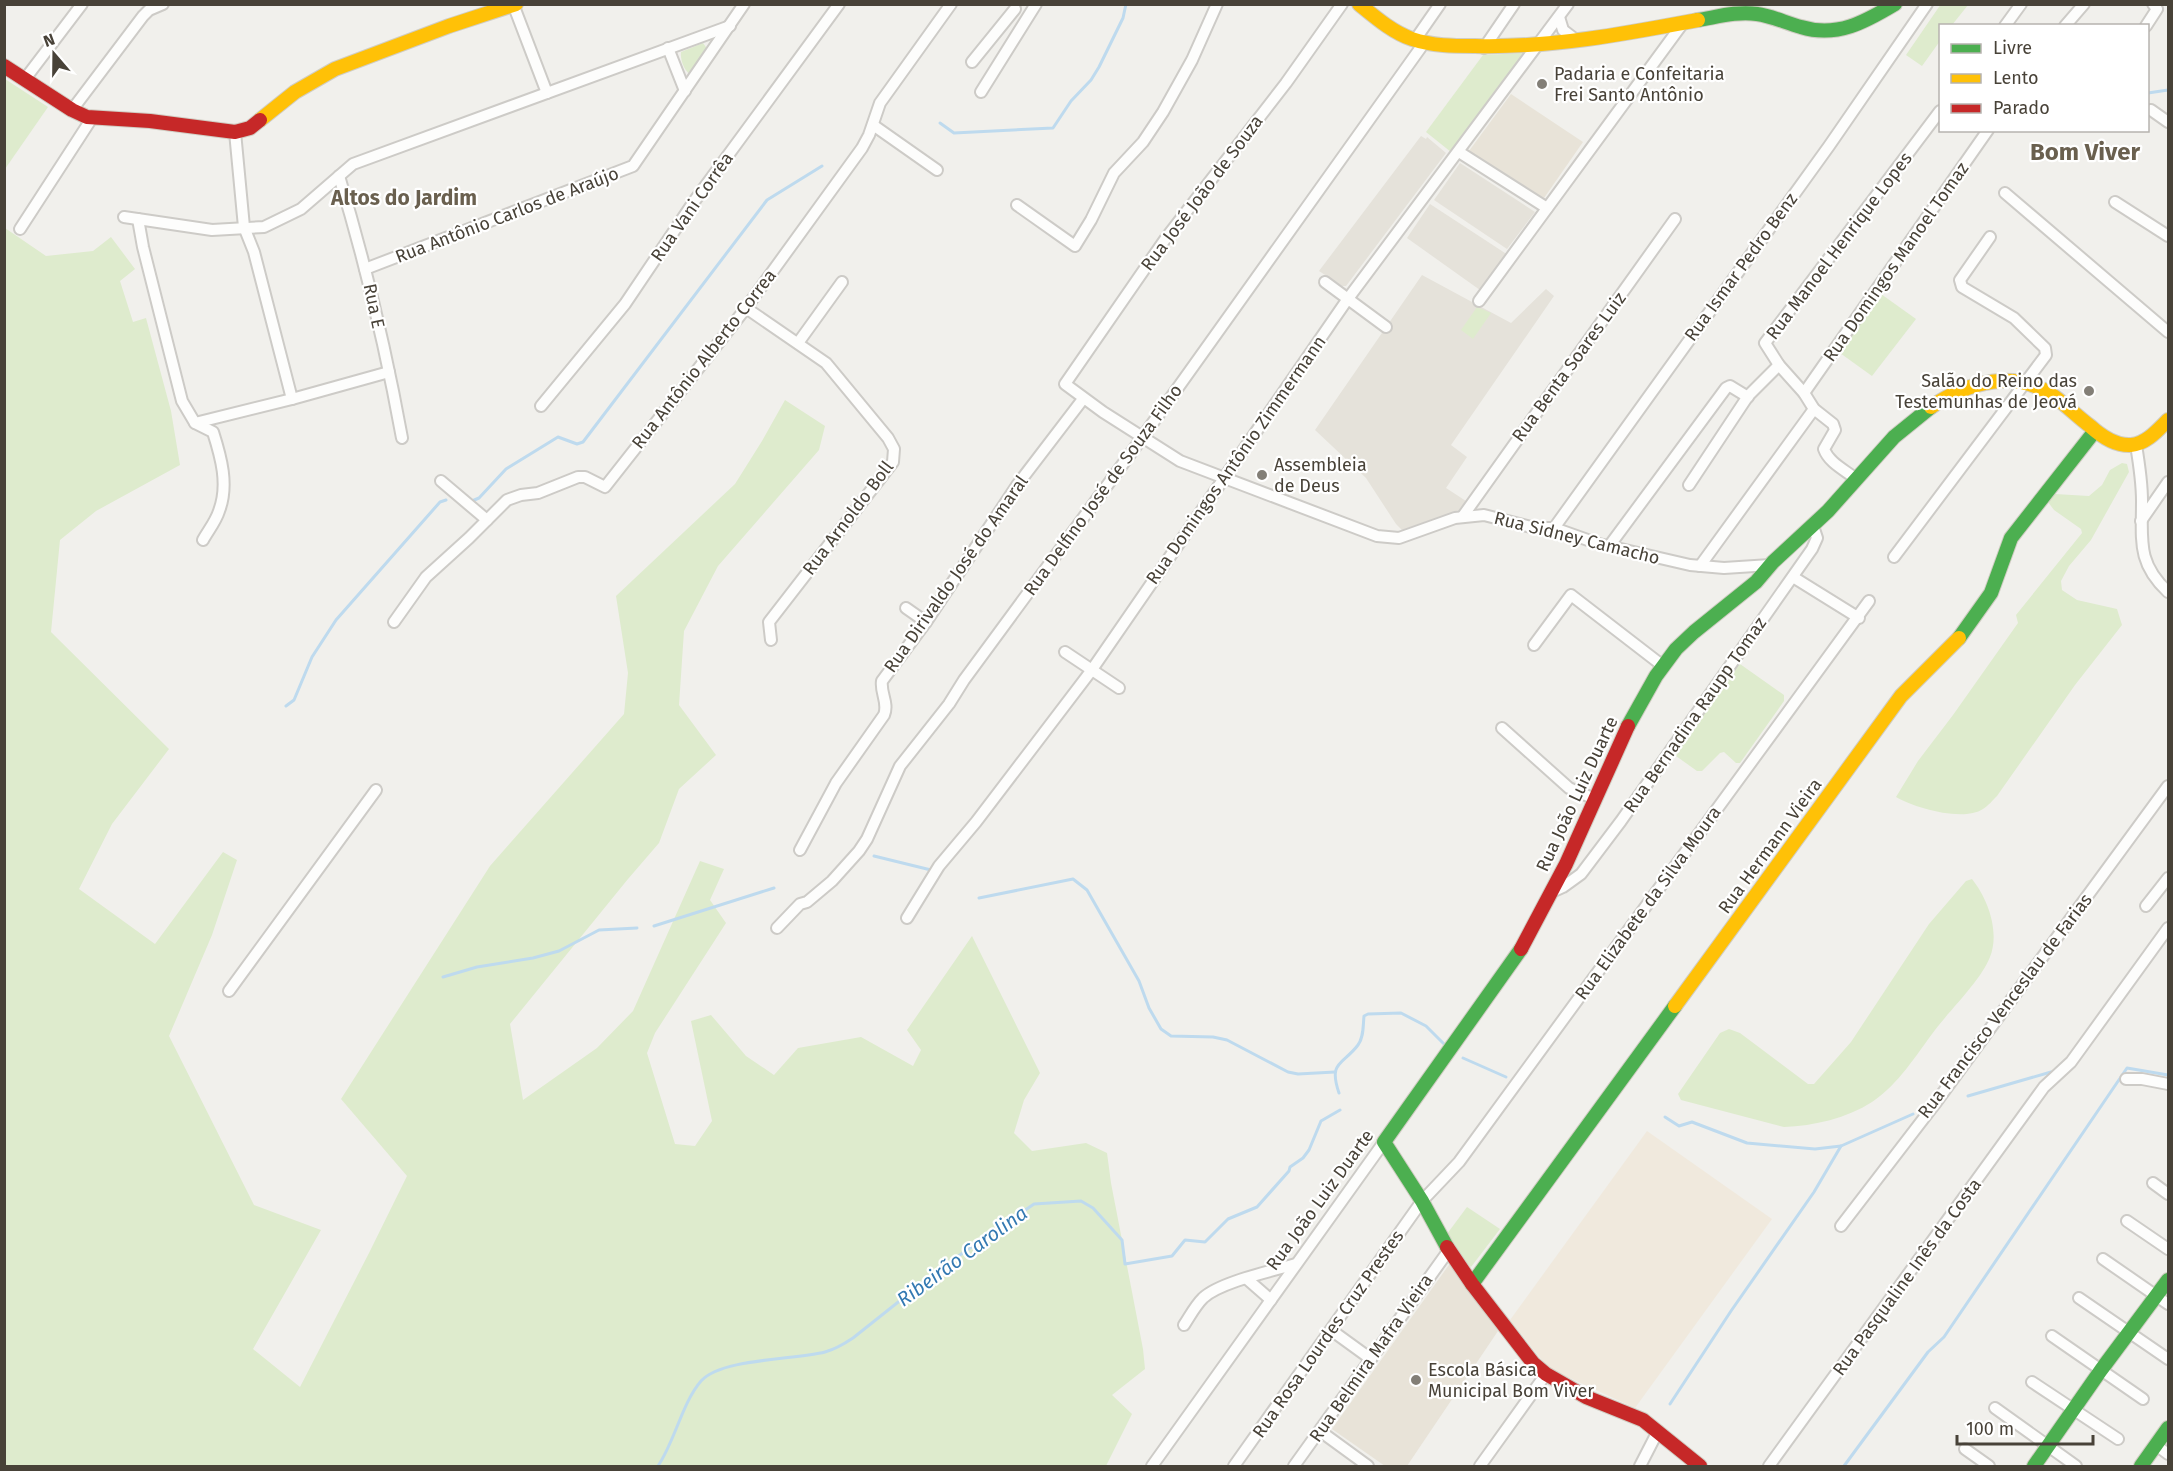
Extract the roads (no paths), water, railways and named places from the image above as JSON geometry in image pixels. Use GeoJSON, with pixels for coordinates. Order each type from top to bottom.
{"type":"FeatureCollection","features":[{"type":"Feature","properties":{"kind":"street"},"geometry":{"type":"LineString","coordinates":[[25,79],[82,4]]}},
{"type":"Feature","properties":{"kind":"street"},"geometry":{"type":"LineString","coordinates":[[72,110],[146,13],[163,4]]}},
{"type":"Feature","properties":{"kind":"street","name":"Rua Antônio Carlos de Araújo"},"geometry":{"type":"LineString","coordinates":[[365,269],[633,166],[744,4]]}},
{"type":"Feature","properties":{"kind":"street","name":"Rua Vani Corrêa"},"geometry":{"type":"LineString","coordinates":[[541,406],[625,304],[693,203],[839,4]]}},
{"type":"Feature","properties":{"kind":"street","name":"Rua Antônio Alberto Correa"},"geometry":{"type":"LineString","coordinates":[[394,622],[426,577],[513,496],[538,493],[568,479],[585,477],[605,487],[746,308],[862,148],[880,103],[951,4]]}},
{"type":"Feature","properties":{"kind":"street"},"geometry":{"type":"LineString","coordinates":[[981,92],[1036,4]]}},
{"type":"Feature","properties":{"kind":"street"},"geometry":{"type":"LineString","coordinates":[[1017,205],[1075,246],[1091,220],[1114,173],[1143,142],[1163,112],[1192,60],[1217,4]]}},
{"type":"Feature","properties":{"kind":"street","name":"Rua José João de Souza"},"geometry":{"type":"LineString","coordinates":[[1065,384],[1166,238],[1286,83],[1342,4]]}},
{"type":"Feature","properties":{"kind":"street"},"geometry":{"type":"LineString","coordinates":[[1359,4],[1384,24],[1420,41],[1484,48],[1539,46],[1760,9],[1796,27],[1826,32],[1840,30],[1868,19],[1895,4]]}},
{"type":"Feature","properties":{"kind":"street","name":"Rua Delfino José de Souza Filho"},"geometry":{"type":"LineString","coordinates":[[777,928],[800,904],[807,902],[832,881],[859,851],[900,766],[949,704],[964,680],[1142,438],[1420,41],[1440,4]]}},
{"type":"Feature","properties":{"kind":"street"},"geometry":{"type":"LineString","coordinates":[[1484,48],[1514,4]]}},
{"type":"Feature","properties":{"kind":"street","name":"Rua Domingos Antônio Zimmermann"},"geometry":{"type":"LineString","coordinates":[[907,918],[939,866],[976,822],[1091,671],[1347,300],[1539,46],[1568,4]]}},
{"type":"Feature","properties":{"kind":"street","name":"Rua Ismar Pedro Benz"},"geometry":{"type":"LineString","coordinates":[[1554,528],[1829,146],[1927,4]]}},
{"type":"Feature","properties":{"kind":"street"},"geometry":{"type":"LineString","coordinates":[[2006,24],[2021,4]]}},
{"type":"Feature","properties":{"kind":"street"},"geometry":{"type":"LineString","coordinates":[[2067,24],[2084,4]]}},
{"type":"Feature","properties":{"kind":"street"},"geometry":{"type":"LineString","coordinates":[[2147,24],[2157,9],[2153,4]]}},
{"type":"Feature","properties":{"kind":"street"},"geometry":{"type":"LineString","coordinates":[[4,66],[72,110],[92,118],[150,121],[235,132],[250,128],[294,92],[335,69],[449,26],[515,5],[547,93]]}},
{"type":"Feature","properties":{"kind":"street"},"geometry":{"type":"LineString","coordinates":[[972,62],[1012,7],[1027,18]]}},
{"type":"Feature","properties":{"kind":"street"},"geometry":{"type":"LineString","coordinates":[[1559,17],[1563,30],[1576,40]]}},
{"type":"Feature","properties":{"kind":"street"},"geometry":{"type":"LineString","coordinates":[[1479,301],[1683,23]]}},
{"type":"Feature","properties":{"kind":"street"},"geometry":{"type":"LineString","coordinates":[[124,217],[212,230],[264,226],[301,209],[352,164],[730,26]]}},
{"type":"Feature","properties":{"kind":"street"},"geometry":{"type":"LineString","coordinates":[[669,48],[685,91]]}},
{"type":"Feature","properties":{"kind":"street"},"geometry":{"type":"LineString","coordinates":[[2151,110],[2169,122]]}},
{"type":"Feature","properties":{"kind":"street","name":"Rua Manoel Henrique Lopes"},"geometry":{"type":"LineString","coordinates":[[1856,479],[1827,455],[1824,449],[1835,430],[1833,424],[1814,409],[1764,343],[1939,114]]}},
{"type":"Feature","properties":{"kind":"street"},"geometry":{"type":"LineString","coordinates":[[20,230],[92,118]]}},
{"type":"Feature","properties":{"kind":"street"},"geometry":{"type":"LineString","coordinates":[[873,125],[937,170]]}},
{"type":"Feature","properties":{"kind":"street"},"geometry":{"type":"LineString","coordinates":[[235,132],[244,227],[254,252],[292,399]]}},
{"type":"Feature","properties":{"kind":"street","name":"Rua Domingos Manoel Tomaz"},"geometry":{"type":"LineString","coordinates":[[1804,393],[1987,132]]}},
{"type":"Feature","properties":{"kind":"street"},"geometry":{"type":"LineString","coordinates":[[1459,152],[1547,208]]}},
{"type":"Feature","properties":{"kind":"street","name":"Rua E"},"geometry":{"type":"LineString","coordinates":[[339,176],[365,269],[402,438]]}},
{"type":"Feature","properties":{"kind":"street"},"geometry":{"type":"LineString","coordinates":[[2005,193],[2169,332]]}},
{"type":"Feature","properties":{"kind":"street"},"geometry":{"type":"LineString","coordinates":[[2115,202],[2169,236]]}},
{"type":"Feature","properties":{"kind":"street"},"geometry":{"type":"LineString","coordinates":[[138,219],[182,401],[195,423],[213,432],[223,465],[224,485],[220,510],[203,540]]}},
{"type":"Feature","properties":{"kind":"street","name":"Rua Benta Soares Luiz"},"geometry":{"type":"LineString","coordinates":[[1463,516],[1675,219]]}},
{"type":"Feature","properties":{"kind":"street"},"geometry":{"type":"LineString","coordinates":[[1894,557],[2046,355],[2045,348],[2014,318],[1962,287],[1960,280],[1989,237]]}},
{"type":"Feature","properties":{"kind":"street"},"geometry":{"type":"LineString","coordinates":[[798,343],[842,282]]}},
{"type":"Feature","properties":{"kind":"street"},"geometry":{"type":"LineString","coordinates":[[1324,282],[1386,327]]}},
{"type":"Feature","properties":{"kind":"street","name":"Rua Arnoldo Boll"},"geometry":{"type":"LineString","coordinates":[[746,308],[826,363],[851,391],[894,449],[893,462],[769,622],[771,640]]}},
{"type":"Feature","properties":{"kind":"street"},"geometry":{"type":"LineString","coordinates":[[1689,485],[1748,397],[1779,365]]}},
{"type":"Feature","properties":{"kind":"street"},"geometry":{"type":"LineString","coordinates":[[195,423],[389,372]]}},
{"type":"Feature","properties":{"kind":"street","name":"Rua João Luiz Duarte"},"geometry":{"type":"LineString","coordinates":[[1152,1467],[1513,963],[1552,892],[1626,730],[1663,666],[1683,642],[1754,584],[1770,565],[1813,526],[1893,436],[1954,393],[1988,382],[2005,380],[2025,382],[2047,391],[2094,432],[2114,444],[2136,444]]}},
{"type":"Feature","properties":{"kind":"street","name":"Rua Sidney Camacho"},"geometry":{"type":"LineString","coordinates":[[1065,384],[1083,399],[1180,461],[1385,538],[1408,536],[1463,516],[1484,515],[1535,528],[1554,528],[1586,541],[1679,563],[1732,567],[1770,565]]}},
{"type":"Feature","properties":{"kind":"street"},"geometry":{"type":"LineString","coordinates":[[1610,545],[1726,388],[1730,386],[1748,397]]}},
{"type":"Feature","properties":{"kind":"street","name":"Rua Dirivaldo José do Amaral"},"geometry":{"type":"LineString","coordinates":[[800,850],[836,783],[884,716],[886,707],[882,681],[926,622],[1018,484],[1083,399]]}},
{"type":"Feature","properties":{"kind":"street"},"geometry":{"type":"LineString","coordinates":[[1700,566],[1814,409]]}},
{"type":"Feature","properties":{"kind":"street"},"geometry":{"type":"LineString","coordinates":[[2169,420],[2146,441],[2136,444],[2142,501],[2144,558],[2157,582],[2169,592]]}},
{"type":"Feature","properties":{"kind":"street","name":"Rua Hermann Vieira"},"geometry":{"type":"LineString","coordinates":[[1472,1284],[1901,696],[1917,677],[1955,644],[1974,618],[1991,592],[2011,538],[2094,432]]}},
{"type":"Feature","properties":{"kind":"street"},"geometry":{"type":"LineString","coordinates":[[441,481],[487,520]]}},
{"type":"Feature","properties":{"kind":"street"},"geometry":{"type":"LineString","coordinates":[[2141,522],[2169,482]]}},
{"type":"Feature","properties":{"kind":"street","name":"Rua Bernadina Raupp Tomaz"},"geometry":{"type":"LineString","coordinates":[[1552,892],[1581,874],[1621,821],[1816,543],[1817,533],[1813,526]]}},
{"type":"Feature","properties":{"kind":"street"},"geometry":{"type":"LineString","coordinates":[[1793,577],[1859,618]]}},
{"type":"Feature","properties":{"kind":"street"},"geometry":{"type":"LineString","coordinates":[[1534,645],[1571,595],[1663,666]]}},
{"type":"Feature","properties":{"kind":"street","name":"Rua Elizabete da Silva Moura"},"geometry":{"type":"LineString","coordinates":[[1422,1202],[1459,1162],[1859,618],[1869,601]]}},
{"type":"Feature","properties":{"kind":"street"},"geometry":{"type":"LineString","coordinates":[[906,608],[926,622]]}},
{"type":"Feature","properties":{"kind":"street"},"geometry":{"type":"LineString","coordinates":[[1065,652],[1119,688]]}},
{"type":"Feature","properties":{"kind":"street"},"geometry":{"type":"LineString","coordinates":[[1502,728],[1569,788],[1595,799]]}},
{"type":"Feature","properties":{"kind":"street","name":"Rua Francisco Venceslau de Farias"},"geometry":{"type":"LineString","coordinates":[[1841,1226],[1934,1105],[2169,786]]}},
{"type":"Feature","properties":{"kind":"street"},"geometry":{"type":"LineString","coordinates":[[229,991],[376,790]]}},
{"type":"Feature","properties":{"kind":"street"},"geometry":{"type":"LineString","coordinates":[[2146,906],[2169,878]]}},
{"type":"Feature","properties":{"kind":"street","name":"Rua Pasqualine Inês da Costa"},"geometry":{"type":"LineString","coordinates":[[1769,1467],[2044,1087],[2070,1062],[2169,928]]}},
{"type":"Feature","properties":{"kind":"street"},"geometry":{"type":"LineString","coordinates":[[2126,1079],[2169,1083]]}},
{"type":"Feature","properties":{"kind":"street"},"geometry":{"type":"LineString","coordinates":[[1384,1142],[1449,1250],[1527,1356],[1546,1374],[1586,1397],[1643,1420],[1700,1467]]}},
{"type":"Feature","properties":{"kind":"street"},"geometry":{"type":"LineString","coordinates":[[2153,1183],[2169,1194]]}},
{"type":"Feature","properties":{"kind":"street","name":"Rua Rosa Lourdes Cruz Prestes"},"geometry":{"type":"LineString","coordinates":[[1234,1467],[1422,1202]]}},
{"type":"Feature","properties":{"kind":"street"},"geometry":{"type":"LineString","coordinates":[[2127,1221],[2169,1249]]}},
{"type":"Feature","properties":{"kind":"street","name":"Rua Belmira Mafra Vieira"},"geometry":{"type":"LineString","coordinates":[[1294,1467],[1449,1250]]}},
{"type":"Feature","properties":{"kind":"street"},"geometry":{"type":"LineString","coordinates":[[2103,1260],[2163,1300]]}},
{"type":"Feature","properties":{"kind":"street"},"geometry":{"type":"LineString","coordinates":[[1184,1325],[1202,1299],[1209,1293],[1296,1264]]}},
{"type":"Feature","properties":{"kind":"street"},"geometry":{"type":"LineString","coordinates":[[1247,1279],[1271,1300]]}},
{"type":"Feature","properties":{"kind":"street"},"geometry":{"type":"LineString","coordinates":[[2034,1467],[2101,1370],[2129,1334],[2163,1300],[2169,1280]]}},
{"type":"Feature","properties":{"kind":"street"},"geometry":{"type":"LineString","coordinates":[[2079,1298],[2169,1359]]}},
{"type":"Feature","properties":{"kind":"street"},"geometry":{"type":"LineString","coordinates":[[1331,1330],[1371,1359]]}},
{"type":"Feature","properties":{"kind":"street"},"geometry":{"type":"LineString","coordinates":[[2052,1336],[2142,1399]]}},
{"type":"Feature","properties":{"kind":"street"},"geometry":{"type":"LineString","coordinates":[[1480,1467],[1546,1374]]}},
{"type":"Feature","properties":{"kind":"street"},"geometry":{"type":"LineString","coordinates":[[2032,1382],[2118,1439]]}},
{"type":"Feature","properties":{"kind":"street"},"geometry":{"type":"LineString","coordinates":[[1995,1408],[2076,1467]]}},
{"type":"Feature","properties":{"kind":"street"},"geometry":{"type":"LineString","coordinates":[[2141,1467],[2169,1428]]}},
{"type":"Feature","properties":{"kind":"street"},"geometry":{"type":"LineString","coordinates":[[1320,1431],[1368,1467]]}},
{"type":"Feature","properties":{"kind":"street"},"geometry":{"type":"LineString","coordinates":[[1640,1467],[1658,1431]]}},
{"type":"Feature","properties":{"kind":"street"},"geometry":{"type":"LineString","coordinates":[[2156,1445],[2169,1454]]}},
{"type":"Feature","properties":{"kind":"street"},"geometry":{"type":"LineString","coordinates":[[1965,1449],[1989,1467]]}},
{"type":"Feature","properties":{"kind":"waterway"},"geometry":{"type":"LineString","coordinates":[[940,123],[954,133],[1053,128],[1071,101],[1091,80],[1099,67],[1123,18],[1126,4]]}},
{"type":"Feature","properties":{"kind":"waterway"},"geometry":{"type":"LineString","coordinates":[[2149,93],[2168,90]]}},
{"type":"Feature","properties":{"kind":"waterway"},"geometry":{"type":"LineString","coordinates":[[472,501],[479,498],[506,469],[558,437],[577,444],[583,442],[767,200],[822,166]]}},
{"type":"Feature","properties":{"kind":"waterway"},"geometry":{"type":"LineString","coordinates":[[286,706],[294,700],[312,657],[336,620],[440,502],[446,500]]}},
{"type":"Feature","properties":{"kind":"waterway"},"geometry":{"type":"LineString","coordinates":[[874,856],[931,870]]}},
{"type":"Feature","properties":{"kind":"waterway"},"geometry":{"type":"LineString","coordinates":[[979,898],[1073,879],[1087,890],[1139,981],[1149,1008],[1161,1029],[1171,1036],[1213,1037],[1227,1040],[1288,1072],[1298,1074],[1335,1072]]}},
{"type":"Feature","properties":{"kind":"waterway"},"geometry":{"type":"LineString","coordinates":[[654,926],[774,888]]}},
{"type":"Feature","properties":{"kind":"waterway"},"geometry":{"type":"LineString","coordinates":[[443,977],[477,967],[533,958],[559,951],[599,930],[637,928]]}},
{"type":"Feature","properties":{"kind":"waterway","name":"Ribeirão Carolina"},"geometry":{"type":"LineString","coordinates":[[1339,1093],[1336,1069],[1360,1042],[1364,1016],[1368,1014],[1401,1013],[1426,1026],[1445,1045]]}},
{"type":"Feature","properties":{"kind":"waterway","name":"Ribeirão Carolina"},"geometry":{"type":"LineString","coordinates":[[1463,1058],[1506,1077]]}},
{"type":"Feature","properties":{"kind":"waterway"},"geometry":{"type":"LineString","coordinates":[[1844,1466],[1928,1352],[1944,1337],[2127,1068],[2168,1075]]}},
{"type":"Feature","properties":{"kind":"waterway","name":"Ribeirão Carolina"},"geometry":{"type":"LineString","coordinates":[[1968,1096],[2051,1072]]}},
{"type":"Feature","properties":{"kind":"waterway","name":"Ribeirão Carolina"},"geometry":{"type":"LineString","coordinates":[[658,1466],[694,1390],[711,1373],[742,1364],[812,1355],[840,1346],[941,1268],[1034,1204],[1081,1201],[1093,1208],[1122,1240],[1125,1264],[1172,1256],[1185,1240],[1205,1242],[1228,1219],[1257,1207],[1290,1167],[1303,1158],[1309,1150],[1321,1121],[1340,1110]]}},
{"type":"Feature","properties":{"kind":"waterway","name":"Ribeirão Carolina"},"geometry":{"type":"LineString","coordinates":[[1665,1117],[1679,1126],[1692,1122],[1747,1143],[1815,1149],[1841,1146],[1913,1114]]}},
{"type":"Feature","properties":{"kind":"waterway"},"geometry":{"type":"LineString","coordinates":[[1670,1404],[1814,1192],[1841,1146]]}},
{"type":"Feature","properties":{"kind":"place","name":"Padaria e Confeitaria Frei Santo Antônio"},"geometry":{"type":"Point","coordinates":[1542,84]}},
{"type":"Feature","properties":{"kind":"place","name":"Salão do Reino das Testemunhas de Jeová"},"geometry":{"type":"Point","coordinates":[2089,391]}},
{"type":"Feature","properties":{"kind":"place","name":"Assembleia de Deus"},"geometry":{"type":"Point","coordinates":[1262,475]}},
{"type":"Feature","properties":{"kind":"place","name":"Escola Básica Municipal Bom Viver"},"geometry":{"type":"Point","coordinates":[1416,1380]}},
{"type":"Feature","properties":{"kind":"district","name":"Bom Viver"},"geometry":{"type":"Point","coordinates":[2085,152]}},
{"type":"Feature","properties":{"kind":"district","name":"Altos do Jardim"},"geometry":{"type":"Point","coordinates":[404,198]}}]}
